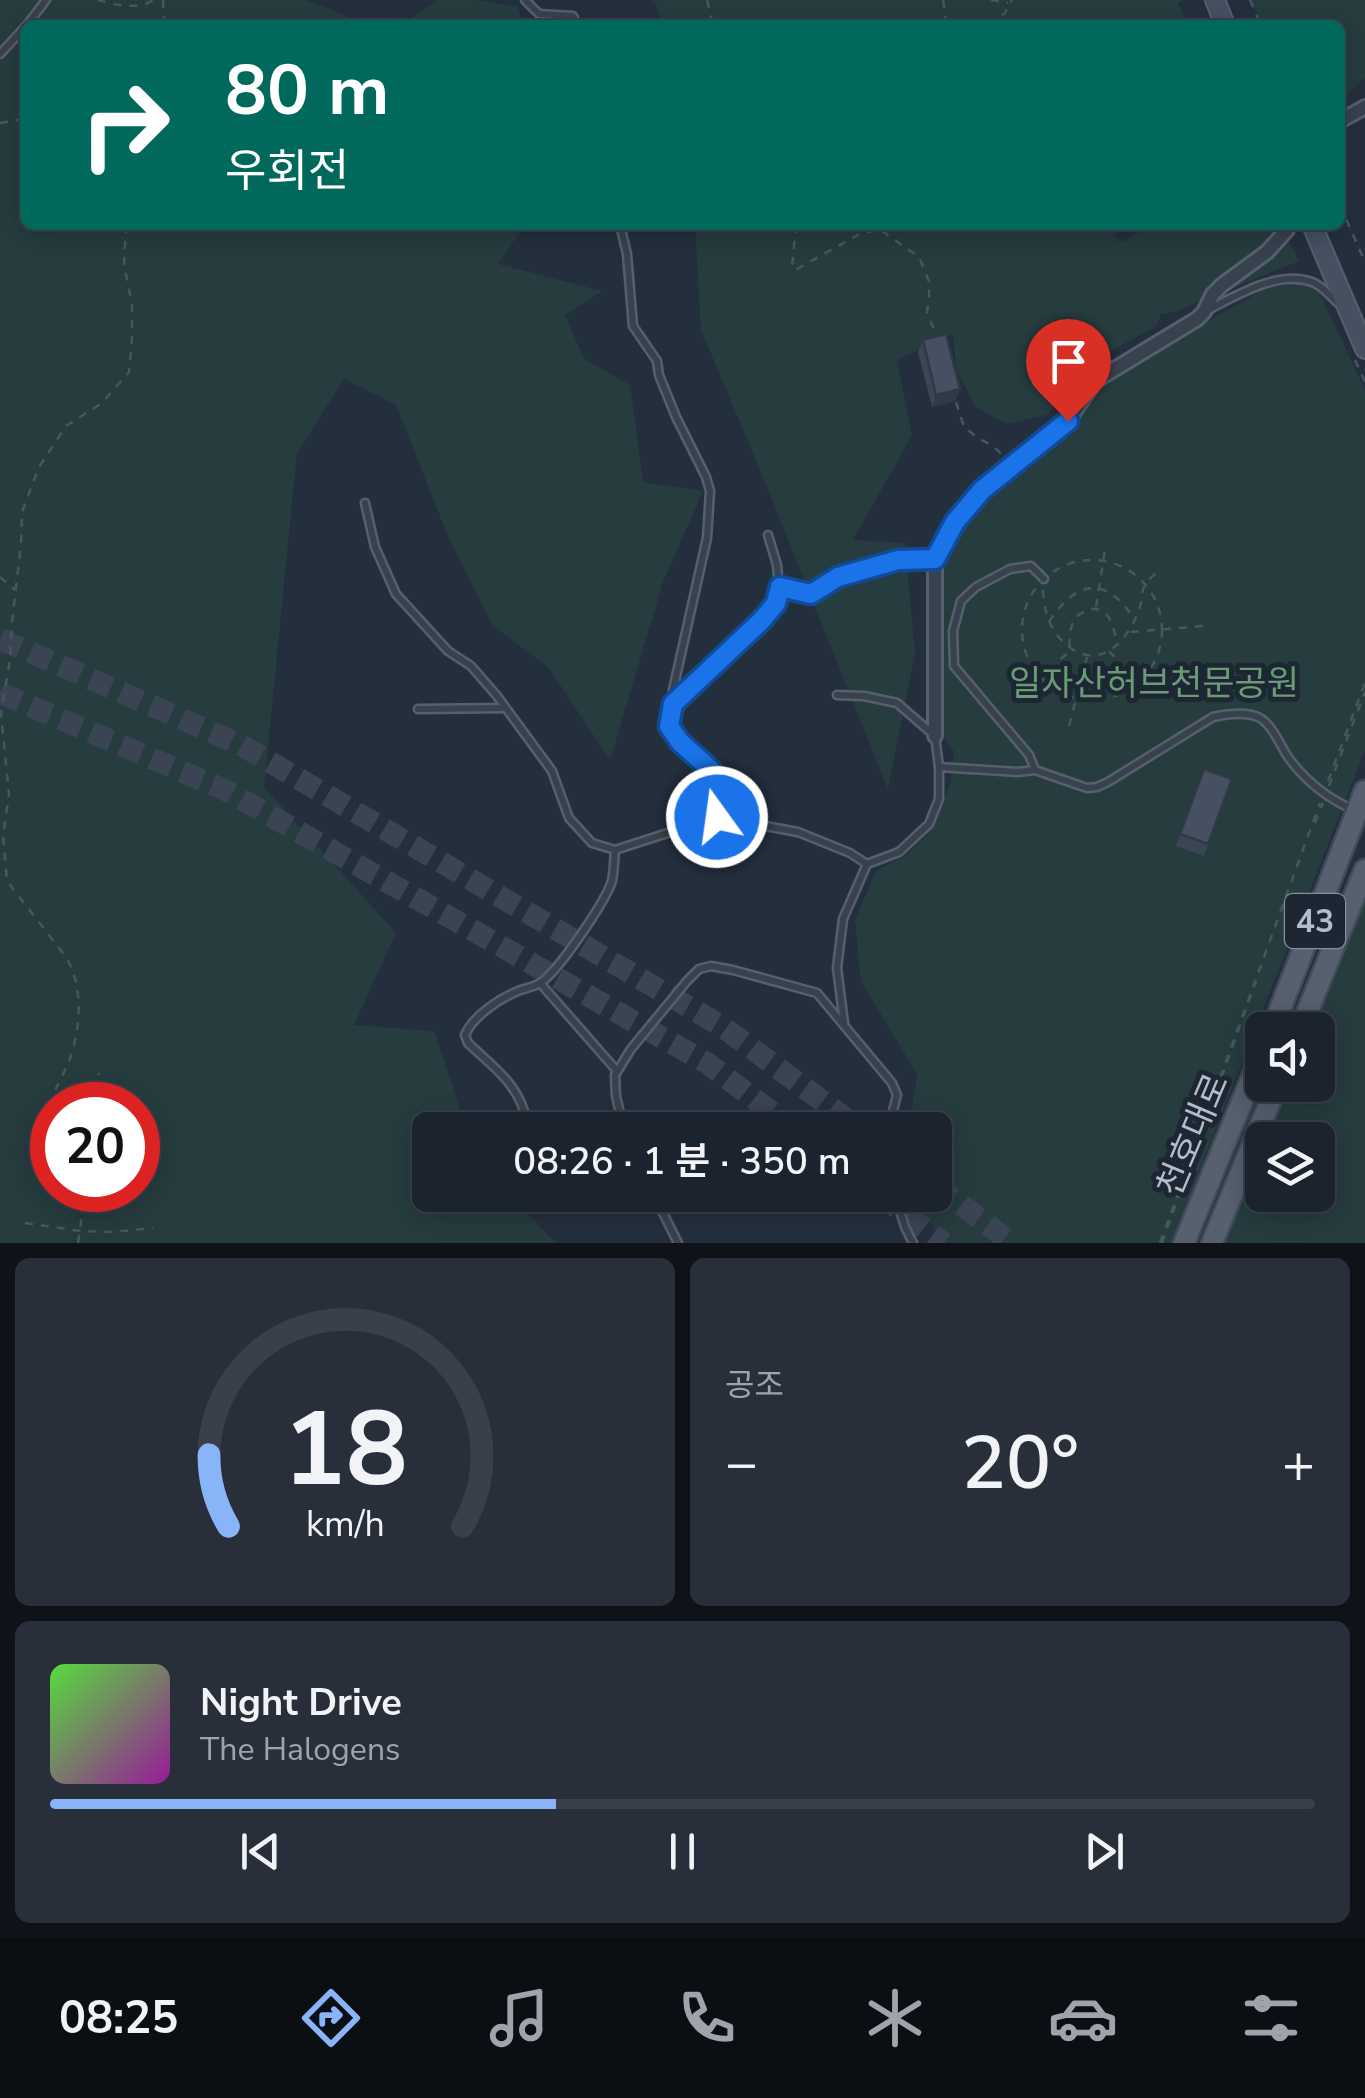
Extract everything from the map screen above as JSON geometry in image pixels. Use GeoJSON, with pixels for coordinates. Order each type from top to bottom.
{"type":"FeatureCollection","features":[{"type":"Feature","properties":{"kind":"main road"},"geometry":{"type":"LineString","coordinates":[[1314,230],[1351,315],[1358,350]]}},
{"type":"Feature","properties":{"kind":"main road","name":"43"},"geometry":{"type":"LineString","coordinates":[[1279,1012],[1365,791]]}},
{"type":"Feature","properties":{"kind":"main road","name":"43"},"geometry":{"type":"LineString","coordinates":[[1307,1012],[1365,870]]}},
{"type":"Feature","properties":{"kind":"main road","name":"천호대로"},"geometry":{"type":"LineString","coordinates":[[1184,1243],[1245,1094]]}},
{"type":"Feature","properties":{"kind":"main road","name":"천호대로"},"geometry":{"type":"LineString","coordinates":[[1212,1243],[1270,1102]]}},
{"type":"Feature","properties":{"kind":"street"},"geometry":{"type":"LineString","coordinates":[[934,736],[935,559],[955,522],[982,490],[1068,421],[1095,381],[1197,319],[1222,285],[1267,252],[1287,230]]}},
{"type":"Feature","properties":{"kind":"lane"},"geometry":{"type":"LineString","coordinates":[[31,20],[46,0]]}},
{"type":"Feature","properties":{"kind":"lane"},"geometry":{"type":"LineString","coordinates":[[525,0],[539,14],[573,16],[575,20]]}},
{"type":"Feature","properties":{"kind":"lane"},"geometry":{"type":"LineString","coordinates":[[0,54],[20,32]]}},
{"type":"Feature","properties":{"kind":"lane"},"geometry":{"type":"LineString","coordinates":[[621,230],[633,326],[657,361],[659,375],[710,492],[708,538],[672,690],[669,726],[680,742],[711,770],[703,820]]}},
{"type":"Feature","properties":{"kind":"lane"},"geometry":{"type":"LineString","coordinates":[[1204,312],[1265,283],[1291,279],[1320,286],[1351,315]]}},
{"type":"Feature","properties":{"kind":"lane"},"geometry":{"type":"LineString","coordinates":[[366,503],[376,547],[396,594],[448,651],[471,666],[506,708],[552,771],[568,818],[592,843],[616,850],[717,817],[798,832],[867,864]]}},
{"type":"Feature","properties":{"kind":"lane"},"geometry":{"type":"LineString","coordinates":[[673,704],[776,603],[780,587],[768,535]]}},
{"type":"Feature","properties":{"kind":"lane"},"geometry":{"type":"LineString","coordinates":[[780,587],[811,594],[838,577],[898,560],[935,559]]}},
{"type":"Feature","properties":{"kind":"lane"},"geometry":{"type":"LineString","coordinates":[[1034,770],[1029,755],[954,666],[953,630],[961,601],[976,587],[1010,569],[1031,566],[1044,578]]}},
{"type":"Feature","properties":{"kind":"lane"},"geometry":{"type":"LineString","coordinates":[[837,696],[864,696],[898,703],[934,736],[939,799],[929,824],[899,852],[867,864],[842,918],[837,968],[844,1024]]}},
{"type":"Feature","properties":{"kind":"lane"},"geometry":{"type":"LineString","coordinates":[[418,708],[506,708]]}},
{"type":"Feature","properties":{"kind":"lane"},"geometry":{"type":"LineString","coordinates":[[938,768],[1034,770],[1087,788],[1108,782],[1213,716],[1252,716],[1267,724],[1290,760],[1314,787],[1334,802],[1357,811]]}},
{"type":"Feature","properties":{"kind":"lane"},"geometry":{"type":"LineString","coordinates":[[524,1112],[520,1096],[468,1043],[465,1035],[469,1025],[489,1008],[514,992],[540,983],[558,966],[603,900],[612,880],[616,850]]}},
{"type":"Feature","properties":{"kind":"lane"},"geometry":{"type":"LineString","coordinates":[[620,1112],[617,1071],[687,982],[699,969],[711,966],[817,993],[892,1083],[896,1095],[892,1112]]}},
{"type":"Feature","properties":{"kind":"lane"},"geometry":{"type":"LineString","coordinates":[[540,983],[617,1071]]}},
{"type":"Feature","properties":{"kind":"lane"},"geometry":{"type":"LineString","coordinates":[[662,1212],[678,1243]]}},
{"type":"Feature","properties":{"kind":"lane"},"geometry":{"type":"LineString","coordinates":[[900,1212],[914,1243]]}},
{"type":"Feature","properties":{"kind":"path"},"geometry":{"type":"LineString","coordinates":[[98,0],[132,6],[153,0]]}},
{"type":"Feature","properties":{"kind":"path"},"geometry":{"type":"LineString","coordinates":[[990,0],[1011,1],[996,20]]}},
{"type":"Feature","properties":{"kind":"path"},"geometry":{"type":"LineString","coordinates":[[1345,216],[1365,262]]}},
{"type":"Feature","properties":{"kind":"path"},"geometry":{"type":"LineString","coordinates":[[58,1082],[73,1050],[79,1012],[78,984],[66,958],[7,881],[3,836],[8,794],[1,714],[10,660],[22,512],[38,467],[66,426],[102,404],[128,372],[132,304],[124,265],[126,230]]}},
{"type":"Feature","properties":{"kind":"path"},"geometry":{"type":"LineString","coordinates":[[796,230],[792,267],[796,270],[858,235],[876,230]]}},
{"type":"Feature","properties":{"kind":"path"},"geometry":{"type":"LineString","coordinates":[[880,230],[919,257],[930,284],[927,314],[942,346]]}},
{"type":"Feature","properties":{"kind":"path"},"geometry":{"type":"LineString","coordinates":[[1358,350],[1365,382]]}},
{"type":"Feature","properties":{"kind":"path"},"geometry":{"type":"LineString","coordinates":[[956,401],[964,427],[994,446],[1012,466]]}},
{"type":"Feature","properties":{"kind":"path"},"geometry":{"type":"LineString","coordinates":[[1096,609],[1105,550]]}},
{"type":"Feature","properties":{"kind":"path"},"geometry":{"type":"LineString","coordinates":[[1103,561],[1119,565],[1144,584],[1158,605],[1162,629],[1156,658],[1138,682],[1124,692],[1093,700],[1063,693],[1039,676],[1022,637],[1031,596],[1044,578],[1072,563],[1103,561]]}},
{"type":"Feature","properties":{"kind":"path"},"geometry":{"type":"LineString","coordinates":[[1044,578],[1045,608],[1058,637],[1070,648],[1097,655],[1118,646],[1130,632],[1144,584],[1160,570]]}},
{"type":"Feature","properties":{"kind":"path"},"geometry":{"type":"LineString","coordinates":[[0,577],[16,591]]}},
{"type":"Feature","properties":{"kind":"path"},"geometry":{"type":"LineString","coordinates":[[1049,623],[1072,594],[1099,588],[1120,600],[1134,620]]}},
{"type":"Feature","properties":{"kind":"path"},"geometry":{"type":"LineString","coordinates":[[1023,689],[1068,652],[1072,622],[1089,609],[1110,618],[1118,646]]}},
{"type":"Feature","properties":{"kind":"path"},"geometry":{"type":"LineString","coordinates":[[1130,632],[1204,626]]}},
{"type":"Feature","properties":{"kind":"path"},"geometry":{"type":"LineString","coordinates":[[1110,651],[1138,682]]}},
{"type":"Feature","properties":{"kind":"path"},"geometry":{"type":"LineString","coordinates":[[1069,726],[1087,655]]}},
{"type":"Feature","properties":{"kind":"path"},"geometry":{"type":"LineString","coordinates":[[1161,1243],[1282,907]]}},
{"type":"Feature","properties":{"kind":"path"},"geometry":{"type":"LineString","coordinates":[[95,1082],[99,1073]]}},
{"type":"Feature","properties":{"kind":"path"},"geometry":{"type":"LineString","coordinates":[[78,1243],[82,1212]]}},
{"type":"Feature","properties":{"kind":"path"},"geometry":{"type":"LineString","coordinates":[[25,1223],[113,1232],[153,1228]]}},
{"type":"Feature","properties":{"kind":"green space"},"geometry":{"type":"Polygon","coordinates":[[[0,0],[306,0],[357,20],[20,20],[20,230],[522,230],[498,264],[602,291],[565,315],[584,359],[630,385],[643,482],[703,491],[663,582],[610,760],[549,668],[493,626],[447,534],[396,405],[344,379],[297,453],[264,787],[396,933],[354,1025],[434,1031],[461,1112],[412,1112],[412,1212],[526,1212],[556,1243],[0,1243],[0,0]]]}},
{"type":"Feature","properties":{"kind":"green space"},"geometry":{"type":"Polygon","coordinates":[[[437,0],[473,0],[518,6],[522,20],[408,20],[437,0]]]}},
{"type":"Feature","properties":{"kind":"green space"},"geometry":{"type":"Polygon","coordinates":[[[651,0],[1183,0],[1178,3],[1185,20],[660,20],[657,6],[651,0]]]}},
{"type":"Feature","properties":{"kind":"green space"},"geometry":{"type":"Polygon","coordinates":[[[1251,0],[1365,0],[1365,78],[1345,96],[1345,20],[1260,20],[1251,0]]]}},
{"type":"Feature","properties":{"kind":"green space"},"geometry":{"type":"Polygon","coordinates":[[[695,230],[1120,230],[1112,236],[1123,242],[1141,230],[1284,230],[1299,261],[1161,314],[1157,326],[1094,360],[1047,415],[1007,424],[975,407],[956,368],[953,334],[897,360],[912,435],[853,540],[905,543],[915,654],[888,789],[701,330],[695,230]]]}},
{"type":"Feature","properties":{"kind":"green space","name":"일자산허브천문공원"},"geometry":{"type":"Polygon","coordinates":[[[1296,283],[1320,294],[1365,390],[1365,750],[1262,1012],[1245,1012],[1245,1055],[1171,1243],[944,1243],[923,1212],[952,1212],[952,1112],[912,1112],[917,1074],[861,981],[855,920],[876,871],[903,857],[930,832],[950,785],[954,752],[942,733],[942,561],[989,494],[1074,423],[1101,383],[1264,289],[1296,283]]]}},
{"type":"Feature","properties":{"kind":"green space"},"geometry":{"type":"Polygon","coordinates":[[[1365,900],[1365,1243],[1215,1243],[1245,1174],[1245,1212],[1335,1212],[1335,1122],[1268,1122],[1277,1102],[1335,1102],[1335,1012],[1316,1012],[1365,900]]]}},
{"type":"Feature","properties":{"kind":"building"},"geometry":{"type":"Polygon","coordinates":[[[946,334],[960,389],[936,395],[923,340],[946,334]]]}},
{"type":"Feature","properties":{"kind":"building"},"geometry":{"type":"Polygon","coordinates":[[[1204,769],[1232,779],[1208,844],[1180,834],[1204,769]]]}},
{"type":"Feature","properties":{"kind":"tunnel"},"geometry":{"type":"LineString","coordinates":[[0,639],[241,745],[723,1027],[837,1112]]}},
{"type":"Feature","properties":{"kind":"tunnel"},"geometry":{"type":"LineString","coordinates":[[0,693],[225,790],[707,1063],[771,1112]]}},
{"type":"Feature","properties":{"kind":"tunnel"},"geometry":{"type":"LineString","coordinates":[[952,1198],[1012,1243]]}},
{"type":"Feature","properties":{"kind":"tunnel"},"geometry":{"type":"LineString","coordinates":[[903,1212],[944,1243]]}},
{"type":"Feature","properties":{"kind":"route"},"geometry":{"type":"LineString","coordinates":[[717,817],[703,820],[711,770],[680,742],[669,726],[673,704],[762,620],[776,603],[780,587],[811,594],[838,577],[898,560],[935,559],[955,522],[982,490],[1068,421]]}}]}
